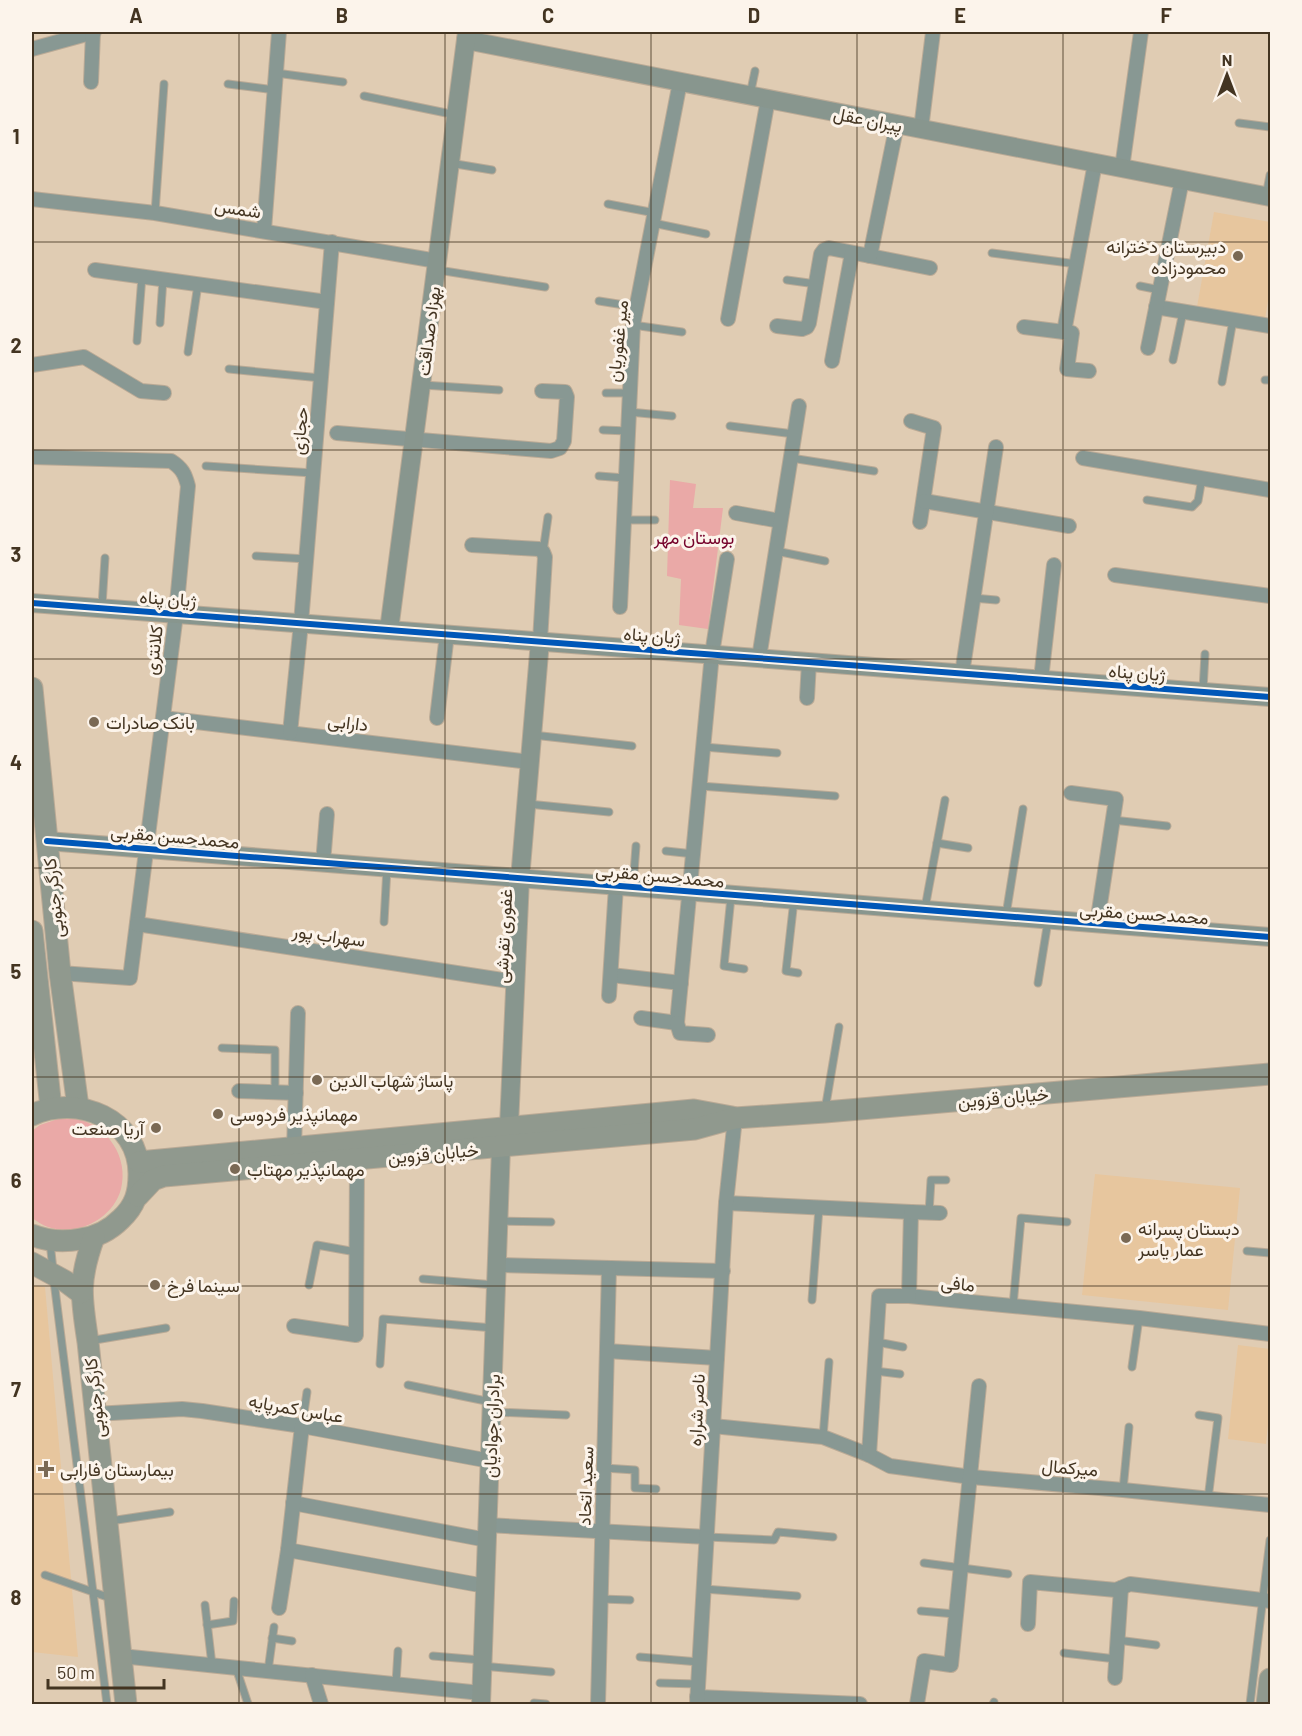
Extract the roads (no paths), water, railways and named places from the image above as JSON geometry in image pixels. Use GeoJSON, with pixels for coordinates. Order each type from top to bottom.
{"type":"FeatureCollection","features":[{"type":"Feature","properties":{"kind":"main road","name":"کارگر جنوبی"},"geometry":{"type":"LineString","coordinates":[[32,688],[60,973],[78,1107]]}},
{"type":"Feature","properties":{"kind":"main road","name":"کارگر جنوبی"},"geometry":{"type":"LineString","coordinates":[[32,931],[41,1111]]}},
{"type":"Feature","properties":{"kind":"main road","name":"خیابان قزوین"},"geometry":{"type":"LineString","coordinates":[[94,1237],[113,1227],[127,1214],[138,1196],[153,1180],[164,1176],[695,1130],[735,1118],[1270,1074]]}},
{"type":"Feature","properties":{"kind":"main road"},"geometry":{"type":"LineString","coordinates":[[41,1111],[78,1107],[110,1120],[122,1130],[134,1146],[139,1162],[138,1196]]}},
{"type":"Feature","properties":{"kind":"main road","name":"خیابان قزوین"},"geometry":{"type":"LineString","coordinates":[[139,1162],[694,1110],[735,1118]]}},
{"type":"Feature","properties":{"kind":"main road"},"geometry":{"type":"LineString","coordinates":[[41,1237],[72,1240],[94,1237]]}},
{"type":"Feature","properties":{"kind":"main road","name":"کارگر جنوبی"},"geometry":{"type":"LineString","coordinates":[[94,1237],[84,1265],[81,1293],[126,1704]]}},
{"type":"Feature","properties":{"kind":"main road"},"geometry":{"type":"LineString","coordinates":[[32,1263],[66,1281],[81,1293]]}},
{"type":"Feature","properties":{"kind":"main road"},"geometry":{"type":"LineString","coordinates":[[1267,1704],[1270,1679]]}},
{"type":"Feature","properties":{"kind":"street"},"geometry":{"type":"LineString","coordinates":[[32,49],[94,32],[91,82]]}},
{"type":"Feature","properties":{"kind":"street"},"geometry":{"type":"LineString","coordinates":[[264,230],[279,32]]}},
{"type":"Feature","properties":{"kind":"street"},"geometry":{"type":"LineString","coordinates":[[921,129],[933,32]]}},
{"type":"Feature","properties":{"kind":"street"},"geometry":{"type":"LineString","coordinates":[[1122,168],[1141,32]]}},
{"type":"Feature","properties":{"kind":"street","name":"پیران عقل"},"geometry":{"type":"LineString","coordinates":[[466,36],[680,82],[1268,197]]}},
{"type":"Feature","properties":{"kind":"street","name":"بهزاد صداقت"},"geometry":{"type":"LineString","coordinates":[[389,630],[466,36]]}},
{"type":"Feature","properties":{"kind":"street","name":"میر غفوریان"},"geometry":{"type":"LineString","coordinates":[[620,607],[633,325],[680,82]]}},
{"type":"Feature","properties":{"kind":"street"},"geometry":{"type":"LineString","coordinates":[[728,319],[759,97]]}},
{"type":"Feature","properties":{"kind":"street"},"geometry":{"type":"LineString","coordinates":[[870,256],[897,124]]}},
{"type":"Feature","properties":{"kind":"street"},"geometry":{"type":"LineString","coordinates":[[1065,332],[1095,163]]}},
{"type":"Feature","properties":{"kind":"street"},"geometry":{"type":"LineString","coordinates":[[1148,348],[1182,180]]}},
{"type":"Feature","properties":{"kind":"street","name":"شمس"},"geometry":{"type":"LineString","coordinates":[[32,199],[155,213],[264,230],[437,265]]}},
{"type":"Feature","properties":{"kind":"street","name":"حجازی"},"geometry":{"type":"LineString","coordinates":[[290,733],[307,559],[332,242]]}},
{"type":"Feature","properties":{"kind":"street"},"geometry":{"type":"LineString","coordinates":[[777,326],[802,329],[807,327],[821,254],[829,248],[930,268]]}},
{"type":"Feature","properties":{"kind":"street"},"geometry":{"type":"LineString","coordinates":[[832,362],[852,253]]}},
{"type":"Feature","properties":{"kind":"street"},"geometry":{"type":"LineString","coordinates":[[95,270],[327,302]]}},
{"type":"Feature","properties":{"kind":"street"},"geometry":{"type":"LineString","coordinates":[[1156,307],[1270,326]]}},
{"type":"Feature","properties":{"kind":"street"},"geometry":{"type":"LineString","coordinates":[[1024,327],[1072,333],[1067,369],[1089,371]]}},
{"type":"Feature","properties":{"kind":"street"},"geometry":{"type":"LineString","coordinates":[[32,365],[84,357],[141,391],[165,393]]}},
{"type":"Feature","properties":{"kind":"street"},"geometry":{"type":"LineString","coordinates":[[337,433],[551,451],[560,448],[564,441],[567,397],[565,392],[543,391]]}},
{"type":"Feature","properties":{"kind":"street"},"geometry":{"type":"LineString","coordinates":[[759,658],[799,406]]}},
{"type":"Feature","properties":{"kind":"street"},"geometry":{"type":"LineString","coordinates":[[911,422],[934,428],[920,522]]}},
{"type":"Feature","properties":{"kind":"street"},"geometry":{"type":"LineString","coordinates":[[962,674],[996,447]]}},
{"type":"Feature","properties":{"kind":"street","name":"کلانتری"},"geometry":{"type":"LineString","coordinates":[[32,457],[171,461],[185,474],[188,486],[176,614],[130,978],[60,973]]}},
{"type":"Feature","properties":{"kind":"street"},"geometry":{"type":"LineString","coordinates":[[1083,458],[1270,490]]}},
{"type":"Feature","properties":{"kind":"street"},"geometry":{"type":"LineString","coordinates":[[924,501],[1070,526]]}},
{"type":"Feature","properties":{"kind":"street"},"geometry":{"type":"LineString","coordinates":[[736,513],[780,521]]}},
{"type":"Feature","properties":{"kind":"street"},"geometry":{"type":"LineString","coordinates":[[472,544],[539,549],[543,552],[545,557],[540,641]]}},
{"type":"Feature","properties":{"kind":"street"},"geometry":{"type":"LineString","coordinates":[[708,1035],[680,1033],[677,1023],[712,654],[727,559]]}},
{"type":"Feature","properties":{"kind":"street"},"geometry":{"type":"LineString","coordinates":[[1041,679],[1054,565]]}},
{"type":"Feature","properties":{"kind":"street"},"geometry":{"type":"LineString","coordinates":[[1115,575],[1270,596]]}},
{"type":"Feature","properties":{"kind":"street","name":"ژیان پناه"},"geometry":{"type":"LineString","coordinates":[[32,603],[1270,697]]}},
{"type":"Feature","properties":{"kind":"street"},"geometry":{"type":"LineString","coordinates":[[437,718],[447,634]]}},
{"type":"Feature","properties":{"kind":"street","name":"غفوری تفرشی"},"geometry":{"type":"LineString","coordinates":[[509,1126],[520,879],[540,641]]}},
{"type":"Feature","properties":{"kind":"street"},"geometry":{"type":"LineString","coordinates":[[807,698],[809,662]]}},
{"type":"Feature","properties":{"kind":"street","name":"دارابی"},"geometry":{"type":"LineString","coordinates":[[163,718],[530,762]]}},
{"type":"Feature","properties":{"kind":"street"},"geometry":{"type":"LineString","coordinates":[[1071,793],[1116,799],[1097,924]]}},
{"type":"Feature","properties":{"kind":"street"},"geometry":{"type":"LineString","coordinates":[[323,863],[327,814]]}},
{"type":"Feature","properties":{"kind":"street","name":"محمدحسن مقربی"},"geometry":{"type":"LineString","coordinates":[[47,841],[1270,937]]}},
{"type":"Feature","properties":{"kind":"street"},"geometry":{"type":"LineString","coordinates":[[609,996],[625,887]]}},
{"type":"Feature","properties":{"kind":"street","name":"سهراب پور"},"geometry":{"type":"LineString","coordinates":[[137,924],[516,982]]}},
{"type":"Feature","properties":{"kind":"street"},"geometry":{"type":"LineString","coordinates":[[611,975],[681,983]]}},
{"type":"Feature","properties":{"kind":"street"},"geometry":{"type":"LineString","coordinates":[[294,1149],[298,1013]]}},
{"type":"Feature","properties":{"kind":"street"},"geometry":{"type":"LineString","coordinates":[[641,1018],[677,1023]]}},
{"type":"Feature","properties":{"kind":"street"},"geometry":{"type":"LineString","coordinates":[[240,1091],[296,1093]]}},
{"type":"Feature","properties":{"kind":"street","name":"ناصر شراره"},"geometry":{"type":"LineString","coordinates":[[697,1695],[726,1203],[735,1118]]}},
{"type":"Feature","properties":{"kind":"street","name":"برادران جوادیان"},"geometry":{"type":"LineString","coordinates":[[481,1699],[501,1147]]}},
{"type":"Feature","properties":{"kind":"street"},"geometry":{"type":"LineString","coordinates":[[294,1326],[356,1335],[357,1160]]}},
{"type":"Feature","properties":{"kind":"street"},"geometry":{"type":"LineString","coordinates":[[726,1203],[934,1213]]}},
{"type":"Feature","properties":{"kind":"street"},"geometry":{"type":"LineString","coordinates":[[909,1296],[911,1212]]}},
{"type":"Feature","properties":{"kind":"street"},"geometry":{"type":"LineString","coordinates":[[497,1265],[723,1271]]}},
{"type":"Feature","properties":{"kind":"street","name":"سعید اتحاد"},"geometry":{"type":"LineString","coordinates":[[598,1704],[609,1268]]}},
{"type":"Feature","properties":{"kind":"street","name":"مافی"},"geometry":{"type":"LineString","coordinates":[[877,1342],[879,1296],[909,1296],[1139,1318],[1270,1334]]}},
{"type":"Feature","properties":{"kind":"street"},"geometry":{"type":"LineString","coordinates":[[869,1455],[877,1342]]}},
{"type":"Feature","properties":{"kind":"street"},"geometry":{"type":"LineString","coordinates":[[607,1351],[717,1358]]}},
{"type":"Feature","properties":{"kind":"street"},"geometry":{"type":"LineString","coordinates":[[917,1704],[924,1661],[951,1665],[980,1386]]}},
{"type":"Feature","properties":{"kind":"street","name":"عباس کمرپایه"},"geometry":{"type":"LineString","coordinates":[[95,1414],[182,1409],[302,1426],[490,1461]]}},
{"type":"Feature","properties":{"kind":"street"},"geometry":{"type":"LineString","coordinates":[[279,1608],[302,1426]]}},
{"type":"Feature","properties":{"kind":"street","name":"میرکمال"},"geometry":{"type":"LineString","coordinates":[[713,1426],[823,1437],[890,1466],[971,1477],[1270,1505]]}},
{"type":"Feature","properties":{"kind":"street"},"geometry":{"type":"LineString","coordinates":[[293,1503],[487,1533],[602,1531],[707,1537]]}},
{"type":"Feature","properties":{"kind":"street"},"geometry":{"type":"LineString","coordinates":[[288,1550],[485,1586]]}},
{"type":"Feature","properties":{"kind":"street"},"geometry":{"type":"LineString","coordinates":[[1028,1624],[1030,1582],[1116,1590],[1130,1584],[1267,1601]]}},
{"type":"Feature","properties":{"kind":"street"},"geometry":{"type":"LineString","coordinates":[[1115,1677],[1121,1588]]}},
{"type":"Feature","properties":{"kind":"street"},"geometry":{"type":"LineString","coordinates":[[121,1656],[396,1683],[481,1699]]}},
{"type":"Feature","properties":{"kind":"street"},"geometry":{"type":"LineString","coordinates":[[312,1675],[321,1704]]}},
{"type":"Feature","properties":{"kind":"street"},"geometry":{"type":"LineString","coordinates":[[697,1695],[860,1704]]}},
{"type":"Feature","properties":{"kind":"lane"},"geometry":{"type":"LineString","coordinates":[[755,71],[759,97]]}},
{"type":"Feature","properties":{"kind":"lane"},"geometry":{"type":"LineString","coordinates":[[276,73],[344,82]]}},
{"type":"Feature","properties":{"kind":"lane"},"geometry":{"type":"LineString","coordinates":[[155,213],[165,84]]}},
{"type":"Feature","properties":{"kind":"lane"},"geometry":{"type":"LineString","coordinates":[[228,84],[275,90]]}},
{"type":"Feature","properties":{"kind":"lane"},"geometry":{"type":"LineString","coordinates":[[364,96],[456,115]]}},
{"type":"Feature","properties":{"kind":"lane"},"geometry":{"type":"LineString","coordinates":[[1239,123],[1270,127]]}},
{"type":"Feature","properties":{"kind":"lane"},"geometry":{"type":"LineString","coordinates":[[450,163],[492,170]]}},
{"type":"Feature","properties":{"kind":"lane"},"geometry":{"type":"LineString","coordinates":[[1268,197],[1270,175]]}},
{"type":"Feature","properties":{"kind":"lane"},"geometry":{"type":"LineString","coordinates":[[608,204],[706,234]]}},
{"type":"Feature","properties":{"kind":"lane"},"geometry":{"type":"LineString","coordinates":[[992,253],[1077,264]]}},
{"type":"Feature","properties":{"kind":"lane"},"geometry":{"type":"LineString","coordinates":[[437,265],[545,287]]}},
{"type":"Feature","properties":{"kind":"lane"},"geometry":{"type":"LineString","coordinates":[[136,341],[142,276]]}},
{"type":"Feature","properties":{"kind":"lane"},"geometry":{"type":"LineString","coordinates":[[160,323],[163,279]]}},
{"type":"Feature","properties":{"kind":"lane"},"geometry":{"type":"LineString","coordinates":[[787,280],[816,284]]}},
{"type":"Feature","properties":{"kind":"lane"},"geometry":{"type":"LineString","coordinates":[[188,352],[198,284]]}},
{"type":"Feature","properties":{"kind":"lane"},"geometry":{"type":"LineString","coordinates":[[1140,286],[1160,290]]}},
{"type":"Feature","properties":{"kind":"lane"},"geometry":{"type":"LineString","coordinates":[[599,302],[637,307]]}},
{"type":"Feature","properties":{"kind":"lane"},"geometry":{"type":"LineString","coordinates":[[1173,360],[1184,312]]}},
{"type":"Feature","properties":{"kind":"lane"},"geometry":{"type":"LineString","coordinates":[[1222,382],[1233,320]]}},
{"type":"Feature","properties":{"kind":"lane"},"geometry":{"type":"LineString","coordinates":[[633,325],[682,332]]}},
{"type":"Feature","properties":{"kind":"lane"},"geometry":{"type":"LineString","coordinates":[[230,369],[321,378]]}},
{"type":"Feature","properties":{"kind":"lane"},"geometry":{"type":"LineString","coordinates":[[421,385],[499,390]]}},
{"type":"Feature","properties":{"kind":"lane"},"geometry":{"type":"LineString","coordinates":[[606,393],[630,393]]}},
{"type":"Feature","properties":{"kind":"lane"},"geometry":{"type":"LineString","coordinates":[[629,412],[672,416]]}},
{"type":"Feature","properties":{"kind":"lane"},"geometry":{"type":"LineString","coordinates":[[730,426],[794,434]]}},
{"type":"Feature","properties":{"kind":"lane"},"geometry":{"type":"LineString","coordinates":[[603,430],[628,431]]}},
{"type":"Feature","properties":{"kind":"lane"},"geometry":{"type":"LineString","coordinates":[[790,458],[874,471]]}},
{"type":"Feature","properties":{"kind":"lane"},"geometry":{"type":"LineString","coordinates":[[206,466],[314,473]]}},
{"type":"Feature","properties":{"kind":"lane"},"geometry":{"type":"LineString","coordinates":[[599,476],[625,478]]}},
{"type":"Feature","properties":{"kind":"lane"},"geometry":{"type":"LineString","coordinates":[[1148,500],[1192,507],[1198,501],[1202,478]]}},
{"type":"Feature","properties":{"kind":"lane"},"geometry":{"type":"LineString","coordinates":[[543,552],[548,517]]}},
{"type":"Feature","properties":{"kind":"lane"},"geometry":{"type":"LineString","coordinates":[[623,520],[655,520]]}},
{"type":"Feature","properties":{"kind":"lane"},"geometry":{"type":"LineString","coordinates":[[776,551],[825,561]]}},
{"type":"Feature","properties":{"kind":"lane"},"geometry":{"type":"LineString","coordinates":[[256,556],[307,559]]}},
{"type":"Feature","properties":{"kind":"lane"},"geometry":{"type":"LineString","coordinates":[[102,608],[105,558]]}},
{"type":"Feature","properties":{"kind":"lane"},"geometry":{"type":"LineString","coordinates":[[973,598],[996,600]]}},
{"type":"Feature","properties":{"kind":"lane"},"geometry":{"type":"LineString","coordinates":[[1202,692],[1205,654]]}},
{"type":"Feature","properties":{"kind":"lane"},"geometry":{"type":"LineString","coordinates":[[532,735],[632,746]]}},
{"type":"Feature","properties":{"kind":"lane"},"geometry":{"type":"LineString","coordinates":[[704,747],[777,753]]}},
{"type":"Feature","properties":{"kind":"lane"},"geometry":{"type":"LineString","coordinates":[[700,786],[835,796]]}},
{"type":"Feature","properties":{"kind":"lane"},"geometry":{"type":"LineString","coordinates":[[924,910],[945,801]]}},
{"type":"Feature","properties":{"kind":"lane"},"geometry":{"type":"LineString","coordinates":[[526,804],[609,812]]}},
{"type":"Feature","properties":{"kind":"lane"},"geometry":{"type":"LineString","coordinates":[[1006,917],[1023,809]]}},
{"type":"Feature","properties":{"kind":"lane"},"geometry":{"type":"LineString","coordinates":[[1112,820],[1167,825]]}},
{"type":"Feature","properties":{"kind":"lane"},"geometry":{"type":"LineString","coordinates":[[937,843],[968,849]]}},
{"type":"Feature","properties":{"kind":"lane"},"geometry":{"type":"LineString","coordinates":[[625,887],[636,846]]}},
{"type":"Feature","properties":{"kind":"lane"},"geometry":{"type":"LineString","coordinates":[[666,851],[694,854]]}},
{"type":"Feature","properties":{"kind":"lane"},"geometry":{"type":"LineString","coordinates":[[384,922],[387,868]]}},
{"type":"Feature","properties":{"kind":"lane"},"geometry":{"type":"LineString","coordinates":[[731,895],[724,966],[744,969]]}},
{"type":"Feature","properties":{"kind":"lane"},"geometry":{"type":"LineString","coordinates":[[794,900],[786,971],[798,973]]}},
{"type":"Feature","properties":{"kind":"lane"},"geometry":{"type":"LineString","coordinates":[[1038,983],[1048,921]]}},
{"type":"Feature","properties":{"kind":"lane"},"geometry":{"type":"LineString","coordinates":[[825,1112],[839,1026]]}},
{"type":"Feature","properties":{"kind":"lane"},"geometry":{"type":"LineString","coordinates":[[222,1048],[275,1050],[275,1092]]}},
{"type":"Feature","properties":{"kind":"lane"},"geometry":{"type":"LineString","coordinates":[[934,1213],[931,1180],[946,1180]]}},
{"type":"Feature","properties":{"kind":"lane"},"geometry":{"type":"LineString","coordinates":[[812,1300],[819,1208]]}},
{"type":"Feature","properties":{"kind":"lane"},"geometry":{"type":"LineString","coordinates":[[1013,1306],[1021,1218],[1067,1222]]}},
{"type":"Feature","properties":{"kind":"lane"},"geometry":{"type":"LineString","coordinates":[[498,1221],[551,1222]]}},
{"type":"Feature","properties":{"kind":"lane"},"geometry":{"type":"LineString","coordinates":[[41,1237],[54,1275],[107,1704]]}},
{"type":"Feature","properties":{"kind":"lane"},"geometry":{"type":"LineString","coordinates":[[309,1285],[317,1245],[356,1252]]}},
{"type":"Feature","properties":{"kind":"lane"},"geometry":{"type":"LineString","coordinates":[[1247,1251],[1270,1253]]}},
{"type":"Feature","properties":{"kind":"lane"},"geometry":{"type":"LineString","coordinates":[[423,1279],[496,1285]]}},
{"type":"Feature","properties":{"kind":"lane"},"geometry":{"type":"LineString","coordinates":[[1132,1367],[1139,1318]]}},
{"type":"Feature","properties":{"kind":"lane"},"geometry":{"type":"LineString","coordinates":[[380,1364],[383,1319],[495,1328]]}},
{"type":"Feature","properties":{"kind":"lane"},"geometry":{"type":"LineString","coordinates":[[88,1342],[166,1328]]}},
{"type":"Feature","properties":{"kind":"lane"},"geometry":{"type":"LineString","coordinates":[[877,1342],[903,1347]]}},
{"type":"Feature","properties":{"kind":"lane"},"geometry":{"type":"LineString","coordinates":[[823,1437],[829,1362]]}},
{"type":"Feature","properties":{"kind":"lane"},"geometry":{"type":"LineString","coordinates":[[875,1371],[900,1374]]}},
{"type":"Feature","properties":{"kind":"lane"},"geometry":{"type":"LineString","coordinates":[[408,1385],[492,1407],[566,1415]]}},
{"type":"Feature","properties":{"kind":"lane"},"geometry":{"type":"LineString","coordinates":[[302,1426],[307,1392]]}},
{"type":"Feature","properties":{"kind":"lane"},"geometry":{"type":"LineString","coordinates":[[1199,1415],[1218,1418],[1209,1499]]}},
{"type":"Feature","properties":{"kind":"lane"},"geometry":{"type":"LineString","coordinates":[[1123,1490],[1129,1427]]}},
{"type":"Feature","properties":{"kind":"lane"},"geometry":{"type":"LineString","coordinates":[[604,1468],[635,1470],[635,1488],[657,1488]]}},
{"type":"Feature","properties":{"kind":"lane"},"geometry":{"type":"LineString","coordinates":[[107,1521],[170,1512]]}},
{"type":"Feature","properties":{"kind":"lane"},"geometry":{"type":"LineString","coordinates":[[707,1537],[774,1540],[778,1532],[833,1537]]}},
{"type":"Feature","properties":{"kind":"lane"},"geometry":{"type":"LineString","coordinates":[[1250,1704],[1267,1601],[1270,1540]]}},
{"type":"Feature","properties":{"kind":"lane"},"geometry":{"type":"LineString","coordinates":[[924,1563],[1008,1574]]}},
{"type":"Feature","properties":{"kind":"lane"},"geometry":{"type":"LineString","coordinates":[[45,1575],[115,1600]]}},
{"type":"Feature","properties":{"kind":"lane"},"geometry":{"type":"LineString","coordinates":[[704,1589],[797,1596]]}},
{"type":"Feature","properties":{"kind":"lane"},"geometry":{"type":"LineString","coordinates":[[601,1599],[630,1600]]}},
{"type":"Feature","properties":{"kind":"lane"},"geometry":{"type":"LineString","coordinates":[[207,1625],[233,1621],[234,1601]]}},
{"type":"Feature","properties":{"kind":"lane"},"geometry":{"type":"LineString","coordinates":[[205,1605],[212,1665]]}},
{"type":"Feature","properties":{"kind":"lane"},"geometry":{"type":"LineString","coordinates":[[921,1611],[955,1614]]}},
{"type":"Feature","properties":{"kind":"lane"},"geometry":{"type":"LineString","coordinates":[[268,1671],[274,1627]]}},
{"type":"Feature","properties":{"kind":"lane"},"geometry":{"type":"LineString","coordinates":[[272,1638],[292,1641]]}},
{"type":"Feature","properties":{"kind":"lane"},"geometry":{"type":"LineString","coordinates":[[1117,1640],[1156,1645]]}},
{"type":"Feature","properties":{"kind":"lane"},"geometry":{"type":"LineString","coordinates":[[396,1683],[398,1651]]}},
{"type":"Feature","properties":{"kind":"lane"},"geometry":{"type":"LineString","coordinates":[[1065,1653],[1116,1659]]}},
{"type":"Feature","properties":{"kind":"lane"},"geometry":{"type":"LineString","coordinates":[[433,1656],[551,1672]]}},
{"type":"Feature","properties":{"kind":"lane"},"geometry":{"type":"LineString","coordinates":[[640,1657],[699,1662]]}},
{"type":"Feature","properties":{"kind":"lane"},"geometry":{"type":"LineString","coordinates":[[236,1668],[248,1704]]}},
{"type":"Feature","properties":{"kind":"lane"},"geometry":{"type":"LineString","coordinates":[[660,1683],[697,1695]]}},
{"type":"Feature","properties":{"kind":"lane"},"geometry":{"type":"LineString","coordinates":[[534,1703],[546,1704]]}},
{"type":"Feature","properties":{"kind":"place","name":"دبیرستان دخترانه محمودزاده"},"geometry":{"type":"Point","coordinates":[1238,256]}},
{"type":"Feature","properties":{"kind":"place","name":"بانک صادرات"},"geometry":{"type":"Point","coordinates":[94,722]}},
{"type":"Feature","properties":{"kind":"place","name":"پاساژ شهاب الدین"},"geometry":{"type":"Point","coordinates":[317,1080]}},
{"type":"Feature","properties":{"kind":"place","name":"مهمانپذیر فردوسی"},"geometry":{"type":"Point","coordinates":[218,1114]}},
{"type":"Feature","properties":{"kind":"place","name":"آریا صنعت"},"geometry":{"type":"Point","coordinates":[156,1128]}},
{"type":"Feature","properties":{"kind":"place","name":"مهمانپذیر مهتاب"},"geometry":{"type":"Point","coordinates":[235,1169]}},
{"type":"Feature","properties":{"kind":"place","name":"دبستان پسرانه عمار یاسر"},"geometry":{"type":"Point","coordinates":[1126,1238]}},
{"type":"Feature","properties":{"kind":"place","name":"سینما فرخ"},"geometry":{"type":"Point","coordinates":[155,1285]}},
{"type":"Feature","properties":{"kind":"place","name":"بیمارستان فارابی"},"geometry":{"type":"Point","coordinates":[46,1469]}},
{"type":"Feature","properties":{"kind":"park label","name":"بوستان مهر"},"geometry":{"type":"Point","coordinates":[694,537]}}]}
